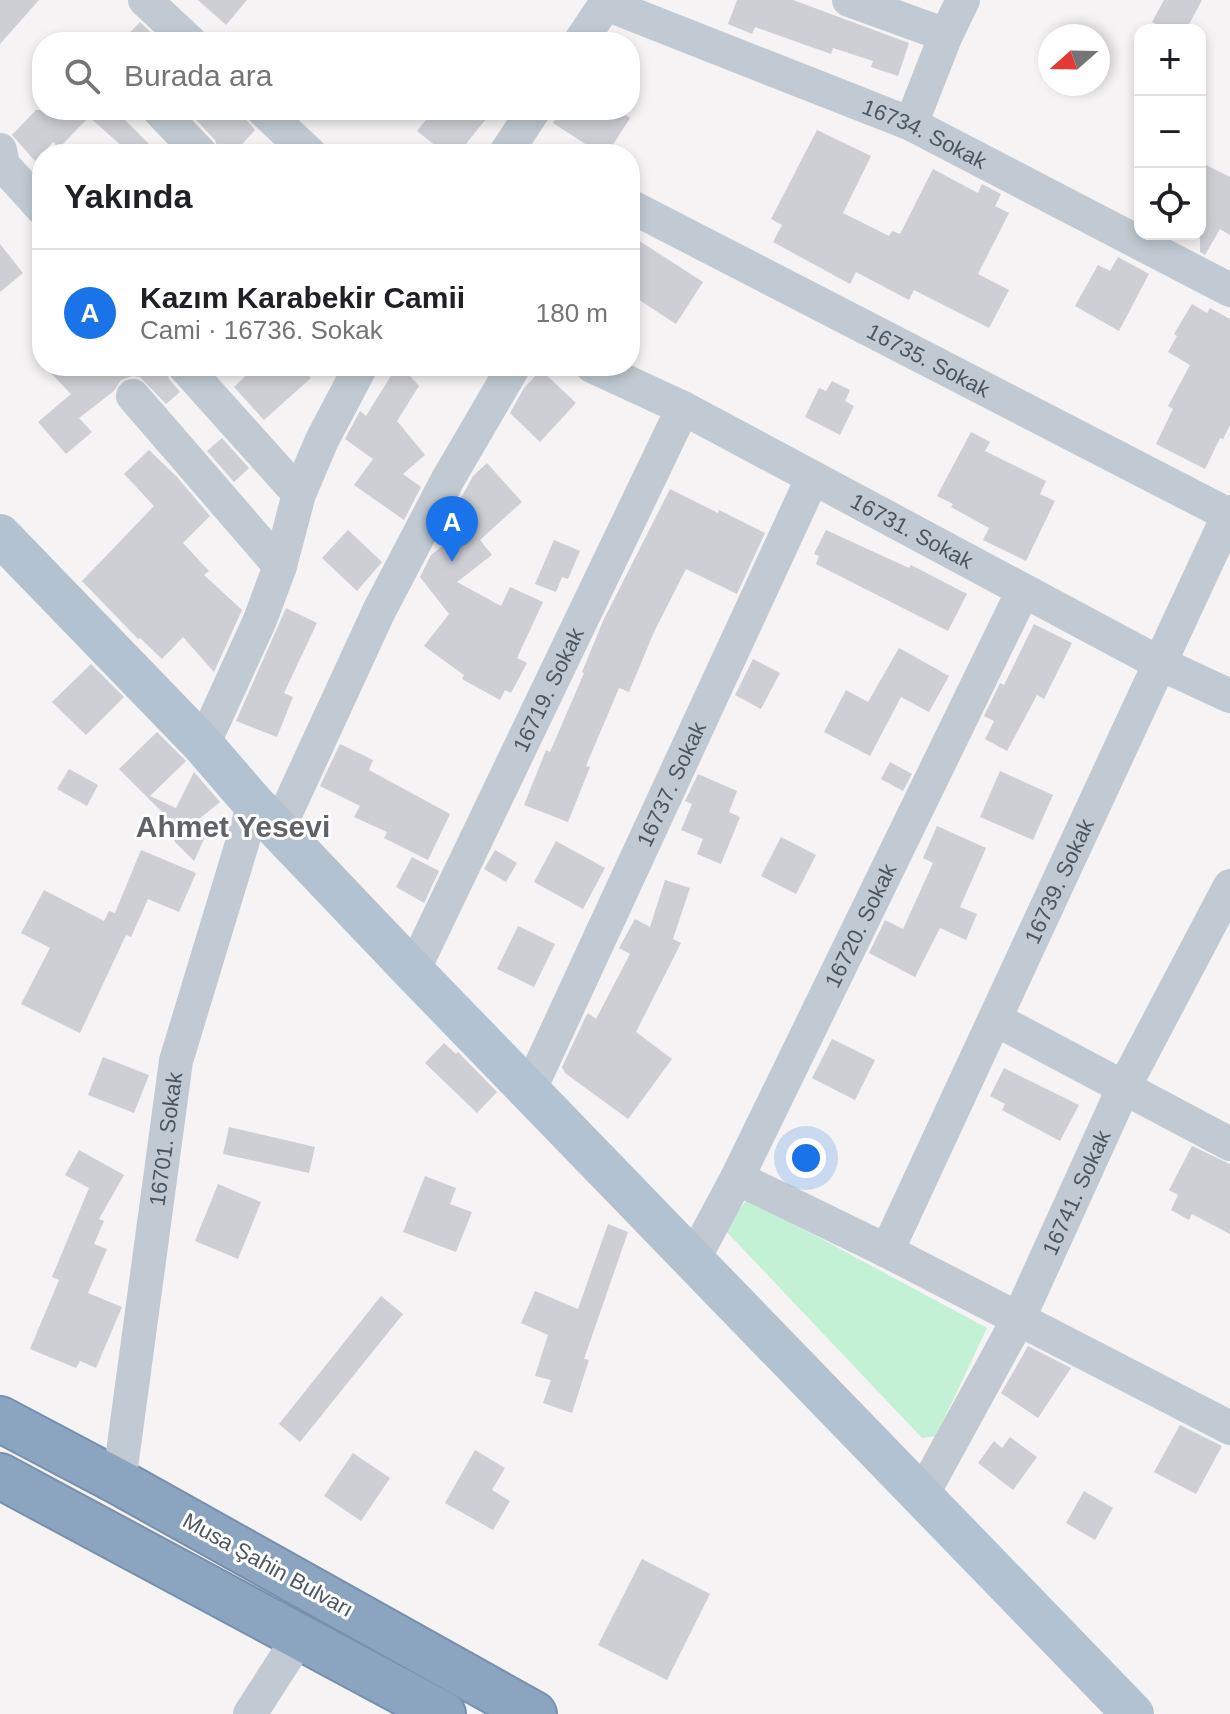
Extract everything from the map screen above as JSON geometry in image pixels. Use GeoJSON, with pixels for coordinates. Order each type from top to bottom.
{"type":"FeatureCollection","features":[{"type":"Feature","properties":{"kind":"highway","name":"Musa Şahin Bulvarı"},"geometry":{"type":"LineString","coordinates":[[0,1419],[534,1714]]}},
{"type":"Feature","properties":{"kind":"highway"},"geometry":{"type":"LineString","coordinates":[[0,1476],[443,1714]]}},
{"type":"Feature","properties":{"kind":"highway"},"geometry":{"type":"LineString","coordinates":[[319,1646],[408,1714]]}},
{"type":"Feature","properties":{"kind":"main road"},"geometry":{"type":"LineString","coordinates":[[2,541],[203,745],[266,817],[413,971],[1133,1714]]}},
{"type":"Feature","properties":{"kind":"street"},"geometry":{"type":"LineString","coordinates":[[849,0],[946,35]]}},
{"type":"Feature","properties":{"kind":"street"},"geometry":{"type":"LineString","coordinates":[[911,124],[963,0]]}},
{"type":"Feature","properties":{"kind":"street"},"geometry":{"type":"LineString","coordinates":[[151,2],[180,32]]}},
{"type":"Feature","properties":{"kind":"street"},"geometry":{"type":"LineString","coordinates":[[587,32],[607,2]]}},
{"type":"Feature","properties":{"kind":"street","name":"16734. Sokak"},"geometry":{"type":"LineString","coordinates":[[607,2],[911,124],[1230,290]]}},
{"type":"Feature","properties":{"kind":"street"},"geometry":{"type":"LineString","coordinates":[[169,120],[191,144]]}},
{"type":"Feature","properties":{"kind":"street"},"geometry":{"type":"LineString","coordinates":[[274,120],[299,144]]}},
{"type":"Feature","properties":{"kind":"street"},"geometry":{"type":"LineString","coordinates":[[518,144],[529,120]]}},
{"type":"Feature","properties":{"kind":"street"},"geometry":{"type":"LineString","coordinates":[[0,150],[3,165],[32,197]]}},
{"type":"Feature","properties":{"kind":"street","name":"16735. Sokak"},"geometry":{"type":"LineString","coordinates":[[640,211],[1229,514]]}},
{"type":"Feature","properties":{"kind":"street"},"geometry":{"type":"LineString","coordinates":[[193,376],[299,494]]}},
{"type":"Feature","properties":{"kind":"street"},"geometry":{"type":"LineString","coordinates":[[203,745],[260,620],[280,566],[299,494],[322,440],[356,376]]}},
{"type":"Feature","properties":{"kind":"street","name":"16701. Sokak"},"geometry":{"type":"LineString","coordinates":[[119,1482],[176,1061],[266,817],[448,479],[508,376]]}},
{"type":"Feature","properties":{"kind":"street","name":"16731. Sokak"},"geometry":{"type":"LineString","coordinates":[[614,376],[683,408],[1161,664],[1230,696]]}},
{"type":"Feature","properties":{"kind":"street"},"geometry":{"type":"LineString","coordinates":[[133,396],[280,566]]}},
{"type":"Feature","properties":{"kind":"street","name":"16719. Sokak"},"geometry":{"type":"LineString","coordinates":[[413,971],[683,408]]}},
{"type":"Feature","properties":{"kind":"street","name":"16737. Sokak"},"geometry":{"type":"LineString","coordinates":[[530,1089],[812,479]]}},
{"type":"Feature","properties":{"kind":"street","name":"16739. Sokak"},"geometry":{"type":"LineString","coordinates":[[887,1251],[1229,514]]}},
{"type":"Feature","properties":{"kind":"street","name":"16720. Sokak"},"geometry":{"type":"LineString","coordinates":[[693,1260],[737,1178],[1023,591]]}},
{"type":"Feature","properties":{"kind":"street","name":"16741. Sokak"},"geometry":{"type":"LineString","coordinates":[[921,1497],[1018,1320],[1123,1089],[1230,886]]}},
{"type":"Feature","properties":{"kind":"street"},"geometry":{"type":"LineString","coordinates":[[995,1019],[1230,1144]]}},
{"type":"Feature","properties":{"kind":"street"},"geometry":{"type":"LineString","coordinates":[[737,1178],[887,1251],[1230,1428]]}},
{"type":"Feature","properties":{"kind":"street"},"geometry":{"type":"LineString","coordinates":[[250,1714],[319,1646]]}},
{"type":"Feature","properties":{"kind":"green space"},"geometry":{"type":"Polygon","coordinates":[[[747,1199],[987,1328],[936,1436],[922,1438],[725,1230],[747,1199]]]}},
{"type":"Feature","properties":{"kind":"building"},"geometry":{"type":"Polygon","coordinates":[[[0,0],[39,0],[0,44],[0,0]]]}},
{"type":"Feature","properties":{"kind":"building"},"geometry":{"type":"Polygon","coordinates":[[[198,0],[247,0],[226,25],[198,0]]]}},
{"type":"Feature","properties":{"kind":"building"},"geometry":{"type":"Polygon","coordinates":[[[737,0],[793,0],[909,43],[898,76],[871,67],[873,61],[833,48],[831,54],[755,27],[752,34],[728,24],[737,0]]]}},
{"type":"Feature","properties":{"kind":"building"},"geometry":{"type":"Polygon","coordinates":[[[1164,0],[1202,0],[1189,24],[1152,22],[1164,0]]]}},
{"type":"Feature","properties":{"kind":"building"},"geometry":{"type":"Polygon","coordinates":[[[140,22],[150,32],[130,32],[140,22]]]}},
{"type":"Feature","properties":{"kind":"building"},"geometry":{"type":"Polygon","coordinates":[[[32,114],[32,120],[86,120],[63,144],[32,144],[32,158],[12,135],[32,114]]]}},
{"type":"Feature","properties":{"kind":"building"},"geometry":{"type":"Polygon","coordinates":[[[92,120],[125,120],[149,144],[120,144],[92,120]]]}},
{"type":"Feature","properties":{"kind":"building"},"geometry":{"type":"Polygon","coordinates":[[[196,120],[247,120],[255,130],[242,144],[216,144],[196,120]]]}},
{"type":"Feature","properties":{"kind":"building"},"geometry":{"type":"Polygon","coordinates":[[[426,120],[485,120],[466,144],[433,144],[417,131],[426,120]]]}},
{"type":"Feature","properties":{"kind":"building"},"geometry":{"type":"Polygon","coordinates":[[[555,120],[629,120],[613,144],[586,144],[553,123],[555,120]]]}},
{"type":"Feature","properties":{"kind":"building"},"geometry":{"type":"Polygon","coordinates":[[[817,130],[871,156],[843,213],[889,236],[892,231],[900,234],[933,169],[978,193],[982,184],[1001,194],[995,206],[1009,213],[978,274],[1009,290],[989,328],[914,290],[909,300],[856,272],[850,284],[773,242],[782,225],[771,219],[817,130]]]}},
{"type":"Feature","properties":{"kind":"building"},"geometry":{"type":"Polygon","coordinates":[[[1206,165],[1230,177],[1230,235],[1220,229],[1205,255],[1200,252],[1200,240],[1206,240],[1206,165]]]}},
{"type":"Feature","properties":{"kind":"building"},"geometry":{"type":"Polygon","coordinates":[[[640,241],[703,282],[676,324],[640,301],[640,241]]]}},
{"type":"Feature","properties":{"kind":"building"},"geometry":{"type":"Polygon","coordinates":[[[0,244],[23,273],[0,292],[0,244]]]}},
{"type":"Feature","properties":{"kind":"building"},"geometry":{"type":"Polygon","coordinates":[[[1118,257],[1149,274],[1119,331],[1075,306],[1098,265],[1110,271],[1118,257]]]}},
{"type":"Feature","properties":{"kind":"building"},"geometry":{"type":"Polygon","coordinates":[[[1192,304],[1207,313],[1210,308],[1230,319],[1230,425],[1205,469],[1156,444],[1173,409],[1168,406],[1190,365],[1168,352],[1177,336],[1174,334],[1192,304]]]}},
{"type":"Feature","properties":{"kind":"building"},"geometry":{"type":"Polygon","coordinates":[[[54,376],[132,376],[121,380],[114,391],[79,418],[92,432],[66,454],[38,422],[71,394],[54,376]]]}},
{"type":"Feature","properties":{"kind":"building"},"geometry":{"type":"Polygon","coordinates":[[[132,376],[168,376],[180,392],[166,404],[140,377],[132,376]]]}},
{"type":"Feature","properties":{"kind":"building"},"geometry":{"type":"Polygon","coordinates":[[[246,376],[311,378],[264,420],[234,387],[246,376]]]}},
{"type":"Feature","properties":{"kind":"building"},"geometry":{"type":"Polygon","coordinates":[[[391,376],[410,376],[419,386],[397,421],[425,455],[403,474],[421,487],[404,520],[354,485],[373,459],[345,439],[360,411],[366,416],[391,376]]]}},
{"type":"Feature","properties":{"kind":"building"},"geometry":{"type":"Polygon","coordinates":[[[535,376],[547,376],[576,403],[540,442],[510,413],[524,388],[535,376]]]}},
{"type":"Feature","properties":{"kind":"building"},"geometry":{"type":"Polygon","coordinates":[[[832,381],[850,390],[845,401],[854,406],[840,435],[805,417],[819,388],[826,391],[832,381]]]}},
{"type":"Feature","properties":{"kind":"building"},"geometry":{"type":"Polygon","coordinates":[[[971,432],[990,442],[985,451],[1046,481],[1040,494],[1055,501],[1026,561],[983,540],[989,528],[937,496],[971,432]]]}},
{"type":"Feature","properties":{"kind":"building"},"geometry":{"type":"Polygon","coordinates":[[[222,438],[249,468],[234,482],[207,451],[222,438]]]}},
{"type":"Feature","properties":{"kind":"building"},"geometry":{"type":"Polygon","coordinates":[[[149,450],[210,516],[183,543],[209,571],[204,575],[242,610],[214,672],[183,637],[162,659],[138,639],[82,581],[154,506],[124,474],[149,450]]]}},
{"type":"Feature","properties":{"kind":"building"},"geometry":{"type":"Polygon","coordinates":[[[487,463],[522,502],[480,540],[492,555],[457,582],[501,606],[510,587],[543,602],[517,658],[527,663],[511,693],[505,690],[500,700],[462,679],[464,675],[424,646],[449,614],[420,577],[431,555],[477,519],[460,500],[473,476],[487,463]]]}},
{"type":"Feature","properties":{"kind":"building"},"geometry":{"type":"Polygon","coordinates":[[[670,489],[765,533],[737,594],[686,569],[654,632],[629,692],[619,688],[586,766],[590,767],[568,822],[524,805],[546,750],[550,752],[584,673],[603,621],[670,489]]]}},
{"type":"Feature","properties":{"kind":"building"},"geometry":{"type":"Polygon","coordinates":[[[348,530],[382,562],[357,591],[322,558],[348,530]]]}},
{"type":"Feature","properties":{"kind":"building"},"geometry":{"type":"Polygon","coordinates":[[[826,530],[909,568],[911,565],[967,594],[948,631],[816,564],[819,556],[814,554],[826,530]]]}},
{"type":"Feature","properties":{"kind":"building"},"geometry":{"type":"Polygon","coordinates":[[[554,540],[580,551],[568,579],[562,577],[556,592],[535,584],[554,540]]]}},
{"type":"Feature","properties":{"kind":"building"},"geometry":{"type":"Polygon","coordinates":[[[286,608],[317,623],[284,693],[293,697],[277,737],[236,721],[286,608]]]}},
{"type":"Feature","properties":{"kind":"building"},"geometry":{"type":"Polygon","coordinates":[[[1034,624],[1072,643],[1044,699],[1037,695],[1007,751],[985,739],[994,721],[984,716],[1000,683],[1004,685],[1034,624]]]}},
{"type":"Feature","properties":{"kind":"building"},"geometry":{"type":"Polygon","coordinates":[[[899,648],[949,676],[929,712],[901,697],[870,756],[824,732],[846,690],[868,702],[899,648]]]}},
{"type":"Feature","properties":{"kind":"building"},"geometry":{"type":"Polygon","coordinates":[[[753,659],[780,673],[761,709],[735,695],[753,659]]]}},
{"type":"Feature","properties":{"kind":"building"},"geometry":{"type":"Polygon","coordinates":[[[91,664],[124,697],[86,735],[52,702],[91,664]]]}},
{"type":"Feature","properties":{"kind":"building"},"geometry":{"type":"Polygon","coordinates":[[[157,732],[186,761],[150,796],[176,808],[194,772],[220,802],[199,819],[211,824],[194,861],[174,841],[181,831],[119,769],[157,732]]]}},
{"type":"Feature","properties":{"kind":"building"},"geometry":{"type":"Polygon","coordinates":[[[340,744],[373,760],[369,770],[450,814],[428,860],[384,838],[387,832],[354,817],[360,806],[320,786],[340,744]]]}},
{"type":"Feature","properties":{"kind":"building"},"geometry":{"type":"Polygon","coordinates":[[[890,762],[912,774],[903,791],[881,779],[890,762]]]}},
{"type":"Feature","properties":{"kind":"building"},"geometry":{"type":"Polygon","coordinates":[[[69,769],[98,785],[87,806],[57,789],[69,769]]]}},
{"type":"Feature","properties":{"kind":"building"},"geometry":{"type":"Polygon","coordinates":[[[1000,771],[1053,795],[1033,840],[980,817],[1000,771]]]}},
{"type":"Feature","properties":{"kind":"building"},"geometry":{"type":"Polygon","coordinates":[[[698,774],[737,791],[729,812],[740,817],[721,864],[697,854],[703,839],[681,830],[692,804],[685,801],[698,774]]]}},
{"type":"Feature","properties":{"kind":"building"},"geometry":{"type":"Polygon","coordinates":[[[937,826],[986,848],[960,907],[977,914],[966,940],[940,928],[915,977],[869,953],[885,920],[903,929],[933,863],[923,858],[937,826]]]}},
{"type":"Feature","properties":{"kind":"building"},"geometry":{"type":"Polygon","coordinates":[[[781,837],[816,855],[796,894],[761,876],[781,837]]]}},
{"type":"Feature","properties":{"kind":"building"},"geometry":{"type":"Polygon","coordinates":[[[556,841],[605,868],[583,909],[534,882],[556,841]]]}},
{"type":"Feature","properties":{"kind":"building"},"geometry":{"type":"Polygon","coordinates":[[[141,850],[196,873],[179,912],[148,899],[131,937],[126,935],[80,1033],[21,1004],[50,948],[21,933],[44,890],[104,921],[109,911],[115,913],[141,850]]]}},
{"type":"Feature","properties":{"kind":"building"},"geometry":{"type":"Polygon","coordinates":[[[495,850],[517,863],[506,882],[484,869],[495,850]]]}},
{"type":"Feature","properties":{"kind":"building"},"geometry":{"type":"Polygon","coordinates":[[[412,857],[439,871],[424,903],[396,887],[412,857]]]}},
{"type":"Feature","properties":{"kind":"building"},"geometry":{"type":"Polygon","coordinates":[[[665,880],[690,888],[673,939],[681,943],[636,1032],[672,1059],[628,1119],[565,1073],[562,1067],[586,1016],[588,1013],[596,1019],[630,954],[619,948],[635,919],[650,927],[665,880]]]}},
{"type":"Feature","properties":{"kind":"building"},"geometry":{"type":"Polygon","coordinates":[[[518,926],[555,944],[534,987],[497,969],[518,926]]]}},
{"type":"Feature","properties":{"kind":"building"},"geometry":{"type":"Polygon","coordinates":[[[832,1039],[875,1060],[855,1100],[812,1078],[832,1039]]]}},
{"type":"Feature","properties":{"kind":"building"},"geometry":{"type":"Polygon","coordinates":[[[444,1043],[456,1054],[458,1052],[497,1092],[477,1113],[425,1063],[444,1043]]]}},
{"type":"Feature","properties":{"kind":"building"},"geometry":{"type":"Polygon","coordinates":[[[103,1057],[149,1075],[134,1113],[88,1095],[103,1057]]]}},
{"type":"Feature","properties":{"kind":"building"},"geometry":{"type":"Polygon","coordinates":[[[1004,1068],[1079,1105],[1060,1141],[1002,1110],[1005,1104],[990,1096],[1004,1068]]]}},
{"type":"Feature","properties":{"kind":"building"},"geometry":{"type":"Polygon","coordinates":[[[229,1127],[315,1147],[309,1173],[223,1154],[229,1127]]]}},
{"type":"Feature","properties":{"kind":"building"},"geometry":{"type":"Polygon","coordinates":[[[1192,1146],[1230,1164],[1230,1234],[1192,1214],[1189,1220],[1171,1210],[1178,1195],[1169,1190],[1192,1146]]]}},
{"type":"Feature","properties":{"kind":"building"},"geometry":{"type":"Polygon","coordinates":[[[79,1150],[124,1175],[99,1219],[104,1221],[94,1244],[107,1249],[88,1293],[122,1307],[96,1368],[80,1361],[76,1368],[30,1349],[59,1280],[52,1277],[89,1188],[65,1175],[79,1150]]]}},
{"type":"Feature","properties":{"kind":"building"},"geometry":{"type":"Polygon","coordinates":[[[425,1176],[456,1188],[450,1204],[472,1212],[456,1252],[403,1232],[425,1176]]]}},
{"type":"Feature","properties":{"kind":"building"},"geometry":{"type":"Polygon","coordinates":[[[218,1184],[261,1202],[238,1259],[195,1241],[218,1184]]]}},
{"type":"Feature","properties":{"kind":"building"},"geometry":{"type":"Polygon","coordinates":[[[608,1224],[628,1232],[584,1359],[589,1360],[572,1413],[543,1403],[551,1380],[535,1376],[548,1335],[521,1323],[535,1291],[578,1309],[608,1224]]]}},
{"type":"Feature","properties":{"kind":"building"},"geometry":{"type":"Polygon","coordinates":[[[381,1296],[403,1314],[300,1442],[279,1424],[381,1296]]]}},
{"type":"Feature","properties":{"kind":"building"},"geometry":{"type":"Polygon","coordinates":[[[1028,1346],[1071,1368],[1038,1418],[1001,1393],[1028,1346]]]}},
{"type":"Feature","properties":{"kind":"building"},"geometry":{"type":"Polygon","coordinates":[[[1180,1425],[1222,1446],[1196,1494],[1154,1472],[1180,1425]]]}},
{"type":"Feature","properties":{"kind":"building"},"geometry":{"type":"Polygon","coordinates":[[[1010,1437],[1037,1457],[1013,1490],[978,1463],[994,1441],[1002,1448],[1010,1437]]]}},
{"type":"Feature","properties":{"kind":"building"},"geometry":{"type":"Polygon","coordinates":[[[475,1450],[505,1468],[492,1490],[510,1501],[493,1530],[445,1503],[475,1450]]]}},
{"type":"Feature","properties":{"kind":"building"},"geometry":{"type":"Polygon","coordinates":[[[353,1453],[390,1478],[361,1521],[324,1496],[353,1453]]]}},
{"type":"Feature","properties":{"kind":"building"},"geometry":{"type":"Polygon","coordinates":[[[1084,1491],[1113,1508],[1095,1540],[1066,1523],[1084,1491]]]}},
{"type":"Feature","properties":{"kind":"building"},"geometry":{"type":"Polygon","coordinates":[[[642,1559],[710,1594],[667,1680],[598,1645],[642,1559]]]}},
{"type":"Feature","properties":{"kind":"place","name":"Kazım Karabekir Camii"},"geometry":{"type":"Point","coordinates":[452,562]}},
{"type":"Feature","properties":{"kind":"district","name":"Ahmet Yesevi"},"geometry":{"type":"Point","coordinates":[233,826]}}]}
